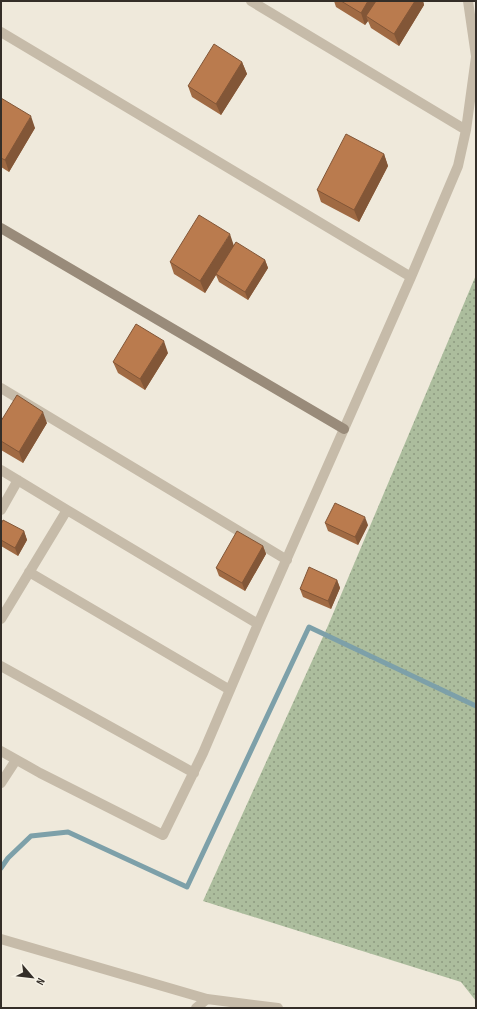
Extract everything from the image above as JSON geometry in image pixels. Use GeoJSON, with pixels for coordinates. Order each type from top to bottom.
{"type":"FeatureCollection","features":[{"type":"Feature","properties":{"kind":"street"},"geometry":{"type":"LineString","coordinates":[[251,1],[466,130]]}},
{"type":"Feature","properties":{"kind":"street"},"geometry":{"type":"LineString","coordinates":[[1,751],[163,835],[194,773],[458,166],[466,130],[476,56],[468,1]]}},
{"type":"Feature","properties":{"kind":"street"},"geometry":{"type":"LineString","coordinates":[[1,32],[411,277]]}},
{"type":"Feature","properties":{"kind":"street"},"geometry":{"type":"LineString","coordinates":[[1,228],[344,429]]}},
{"type":"Feature","properties":{"kind":"street"},"geometry":{"type":"LineString","coordinates":[[1,388],[287,560]]}},
{"type":"Feature","properties":{"kind":"street"},"geometry":{"type":"LineString","coordinates":[[1,470],[258,624]]}},
{"type":"Feature","properties":{"kind":"street"},"geometry":{"type":"LineString","coordinates":[[1,510],[18,480]]}},
{"type":"Feature","properties":{"kind":"street"},"geometry":{"type":"LineString","coordinates":[[1,619],[66,510]]}},
{"type":"Feature","properties":{"kind":"street"},"geometry":{"type":"LineString","coordinates":[[29,572],[230,690]]}},
{"type":"Feature","properties":{"kind":"street"},"geometry":{"type":"LineString","coordinates":[[1,666],[194,773]]}},
{"type":"Feature","properties":{"kind":"street"},"geometry":{"type":"LineString","coordinates":[[1,783],[16,760]]}},
{"type":"Feature","properties":{"kind":"street"},"geometry":{"type":"LineString","coordinates":[[1,939],[207,999],[278,1008]]}},
{"type":"Feature","properties":{"kind":"street"},"geometry":{"type":"LineString","coordinates":[[196,1008],[207,999]]}},
{"type":"Feature","properties":{"kind":"green space"},"geometry":{"type":"Polygon","coordinates":[[[476,275],[476,1001],[461,982],[203,901],[327,628],[476,275]]]}},
{"type":"Feature","properties":{"kind":"building"},"geometry":{"type":"Polygon","coordinates":[[[341,1],[368,1],[361,13],[341,1]]]}},
{"type":"Feature","properties":{"kind":"building"},"geometry":{"type":"Polygon","coordinates":[[[376,1],[415,1],[394,34],[366,16],[376,1]]]}},
{"type":"Feature","properties":{"kind":"building"},"geometry":{"type":"Polygon","coordinates":[[[214,44],[242,62],[216,104],[188,86],[214,44]]]}},
{"type":"Feature","properties":{"kind":"building"},"geometry":{"type":"Polygon","coordinates":[[[1,98],[31,116],[5,160],[1,158],[1,98]]]}},
{"type":"Feature","properties":{"kind":"building"},"geometry":{"type":"Polygon","coordinates":[[[346,134],[384,154],[354,210],[317,190],[346,134]]]}},
{"type":"Feature","properties":{"kind":"building"},"geometry":{"type":"Polygon","coordinates":[[[199,215],[230,234],[200,281],[170,262],[199,215]]]}},
{"type":"Feature","properties":{"kind":"building"},"geometry":{"type":"Polygon","coordinates":[[[236,242],[265,260],[245,292],[216,274],[236,242]]]}},
{"type":"Feature","properties":{"kind":"building"},"geometry":{"type":"Polygon","coordinates":[[[136,324],[164,341],[140,379],[113,362],[136,324]]]}},
{"type":"Feature","properties":{"kind":"building"},"geometry":{"type":"Polygon","coordinates":[[[17,395],[43,412],[19,452],[1,441],[1,421],[17,395]]]}},
{"type":"Feature","properties":{"kind":"building"},"geometry":{"type":"Polygon","coordinates":[[[335,503],[365,517],[355,537],[325,523],[335,503]]]}},
{"type":"Feature","properties":{"kind":"building"},"geometry":{"type":"Polygon","coordinates":[[[3,520],[24,531],[15,548],[1,540],[1,524],[3,520]]]}},
{"type":"Feature","properties":{"kind":"building"},"geometry":{"type":"Polygon","coordinates":[[[237,531],[263,546],[242,583],[216,568],[237,531]]]}},
{"type":"Feature","properties":{"kind":"building"},"geometry":{"type":"Polygon","coordinates":[[[309,567],[337,580],[328,601],[300,589],[309,567]]]}},
{"type":"Feature","properties":{"kind":"waterway"},"geometry":{"type":"LineString","coordinates":[[1,868],[8,858],[31,836],[68,832],[187,887],[309,627],[476,706]]}}]}
